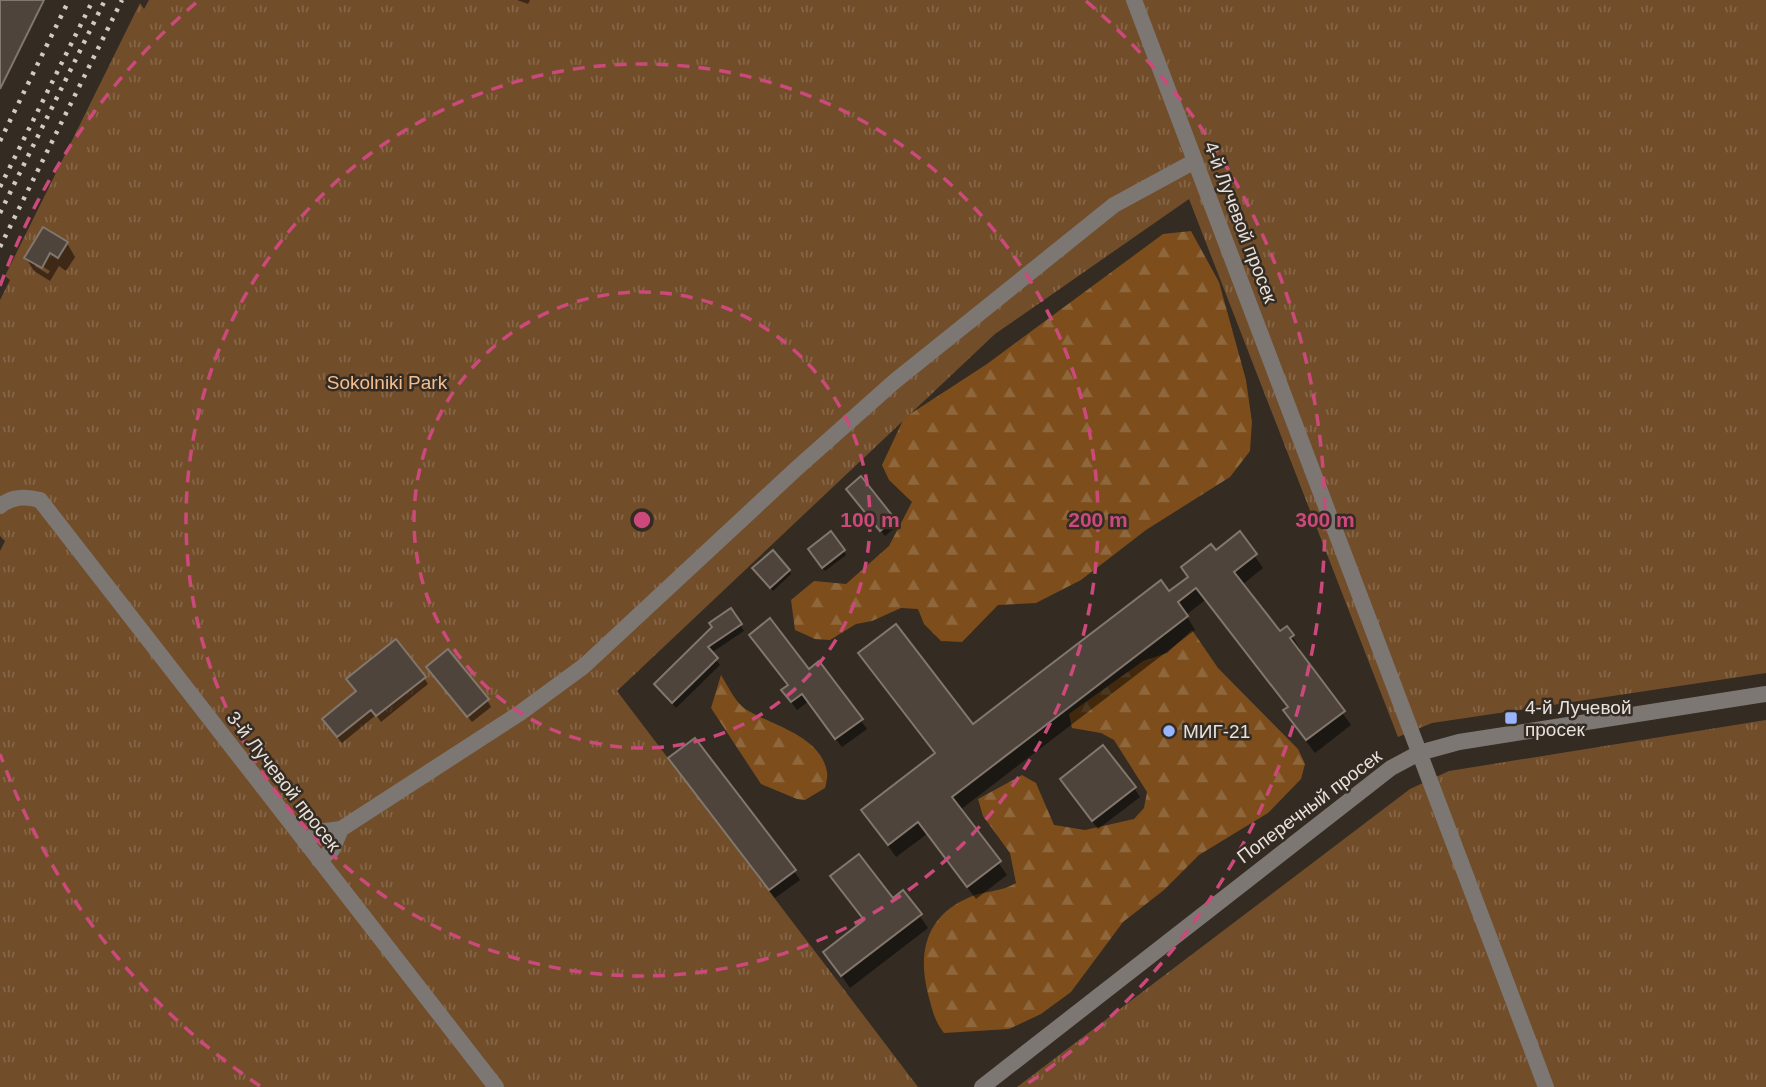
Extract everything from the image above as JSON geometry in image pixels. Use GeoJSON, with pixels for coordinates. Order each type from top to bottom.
{"type":"FeatureCollection","features":[{"type":"Feature","properties":{"kind":"street","name":"4-й Лучевой просек"},"geometry":{"type":"LineString","coordinates":[[1134,0],[1546,1087]]}},
{"type":"Feature","properties":{"kind":"street"},"geometry":{"type":"LineString","coordinates":[[305,842],[318,832],[341,829],[520,713],[584,666],[895,381],[1114,205],[1195,161]]}},
{"type":"Feature","properties":{"kind":"street","name":"3-й Лучевой просек"},"geometry":{"type":"LineString","coordinates":[[0,506],[13,498],[27,496],[40,500],[496,1087]]}},
{"type":"Feature","properties":{"kind":"street","name":"Поперечный просек"},"geometry":{"type":"LineString","coordinates":[[982,1087],[1289,845],[1391,768],[1419,753],[1472,740],[1766,694]]}},
{"type":"Feature","properties":{"kind":"street"},"geometry":{"type":"LineString","coordinates":[[319,860],[332,850],[341,829]]}},
{"type":"Feature","properties":{"kind":"green space","name":"Sokolniki Park"},"geometry":{"type":"Polygon","coordinates":[[[149,0],[1766,0],[1766,673],[1432,723],[1398,737],[1189,199],[995,334],[617,691],[918,1087],[0,1087],[0,551],[5,541],[0,536],[0,300],[10,280],[5,276],[140,3],[144,9],[149,0]]]}},
{"type":"Feature","properties":{"kind":"green space"},"geometry":{"type":"Polygon","coordinates":[[[1191,231],[1219,282],[1246,380],[1252,422],[1250,451],[1230,477],[1146,530],[1081,580],[1036,603],[998,605],[962,642],[941,641],[924,624],[918,609],[901,608],[872,621],[856,624],[830,640],[815,639],[795,630],[791,600],[814,581],[846,584],[889,546],[912,502],[889,480],[882,465],[904,418],[987,364],[1163,234],[1191,231]]]}},
{"type":"Feature","properties":{"kind":"green space"},"geometry":{"type":"Polygon","coordinates":[[[1192,630],[1218,668],[1298,749],[1305,764],[1301,779],[1268,813],[1199,855],[1164,890],[1123,922],[1071,992],[1041,1014],[1009,1029],[944,1033],[934,1014],[925,978],[925,949],[929,936],[935,924],[955,905],[970,897],[1016,883],[1010,853],[983,816],[978,799],[1022,775],[1036,783],[1054,825],[1085,830],[1134,819],[1144,808],[1147,792],[1114,740],[1101,733],[1072,728],[1069,714],[1143,661],[1167,653],[1192,630]]]}},
{"type":"Feature","properties":{"kind":"green space"},"geometry":{"type":"Polygon","coordinates":[[[721,675],[743,707],[816,749],[827,772],[825,788],[805,800],[761,784],[711,708],[721,675]]]}},
{"type":"Feature","properties":{"kind":"green space"},"geometry":{"type":"Polygon","coordinates":[[[1766,720],[1766,1087],[1017,1087],[1410,789],[1449,771],[1766,720]]]}},
{"type":"Feature","properties":{"kind":"building"},"geometry":{"type":"Polygon","coordinates":[[[0,0],[44,0],[0,89],[0,0]]]}},
{"type":"Feature","properties":{"kind":"building"},"geometry":{"type":"Polygon","coordinates":[[[43,227],[68,242],[58,258],[50,253],[42,268],[24,258],[43,227]]]}},
{"type":"Feature","properties":{"kind":"building"},"geometry":{"type":"Polygon","coordinates":[[[861,476],[895,519],[880,531],[846,489],[861,476]]]}},
{"type":"Feature","properties":{"kind":"building"},"geometry":{"type":"Polygon","coordinates":[[[831,531],[845,550],[822,568],[808,549],[831,531]]]}},
{"type":"Feature","properties":{"kind":"building"},"geometry":{"type":"Polygon","coordinates":[[[1240,531],[1257,554],[1234,572],[1280,631],[1287,626],[1294,635],[1290,638],[1345,711],[1306,740],[1283,710],[1288,707],[1196,588],[1178,602],[1188,616],[952,797],[1001,861],[967,887],[918,822],[888,845],[861,810],[935,753],[858,653],[896,624],[973,724],[1161,580],[1169,591],[1188,577],[1181,567],[1211,544],[1216,550],[1240,531]]]}},
{"type":"Feature","properties":{"kind":"building"},"geometry":{"type":"Polygon","coordinates":[[[773,550],[790,570],[770,588],[752,568],[773,550]]]}},
{"type":"Feature","properties":{"kind":"building"},"geometry":{"type":"Polygon","coordinates":[[[731,608],[742,624],[708,647],[718,658],[672,703],[654,684],[712,627],[709,623],[731,608]]]}},
{"type":"Feature","properties":{"kind":"building"},"geometry":{"type":"Polygon","coordinates":[[[770,618],[809,669],[819,661],[863,719],[835,739],[802,694],[791,702],[781,690],[788,685],[749,635],[770,618]]]}},
{"type":"Feature","properties":{"kind":"building"},"geometry":{"type":"Polygon","coordinates":[[[396,639],[426,677],[376,716],[371,710],[337,737],[322,719],[356,691],[346,679],[396,639]]]}},
{"type":"Feature","properties":{"kind":"building"},"geometry":{"type":"Polygon","coordinates":[[[448,649],[489,699],[467,717],[426,667],[448,649]]]}},
{"type":"Feature","properties":{"kind":"building"},"geometry":{"type":"Polygon","coordinates":[[[695,738],[796,870],[769,890],[668,758],[695,738]]]}},
{"type":"Feature","properties":{"kind":"building"},"geometry":{"type":"Polygon","coordinates":[[[1103,745],[1136,787],[1092,821],[1060,779],[1103,745]]]}},
{"type":"Feature","properties":{"kind":"building"},"geometry":{"type":"Polygon","coordinates":[[[859,854],[893,898],[903,890],[922,914],[841,976],[823,952],[864,920],[830,876],[859,854]]]}},
{"type":"Feature","properties":{"kind":"railway"},"geometry":{"type":"LineString","coordinates":[[0,141],[69,0]]}},
{"type":"Feature","properties":{"kind":"railway"},"geometry":{"type":"LineString","coordinates":[[0,187],[93,0]]}},
{"type":"Feature","properties":{"kind":"railway"},"geometry":{"type":"LineString","coordinates":[[0,213],[105,0]]}},
{"type":"Feature","properties":{"kind":"railway"},"geometry":{"type":"LineString","coordinates":[[0,247],[122,0]]}},
{"type":"Feature","properties":{"kind":"place","name":"4-й Лучевой просек"},"geometry":{"type":"Point","coordinates":[1511,718]}},
{"type":"Feature","properties":{"kind":"place","name":"МИГ-21"},"geometry":{"type":"Point","coordinates":[1169,731]}}]}
